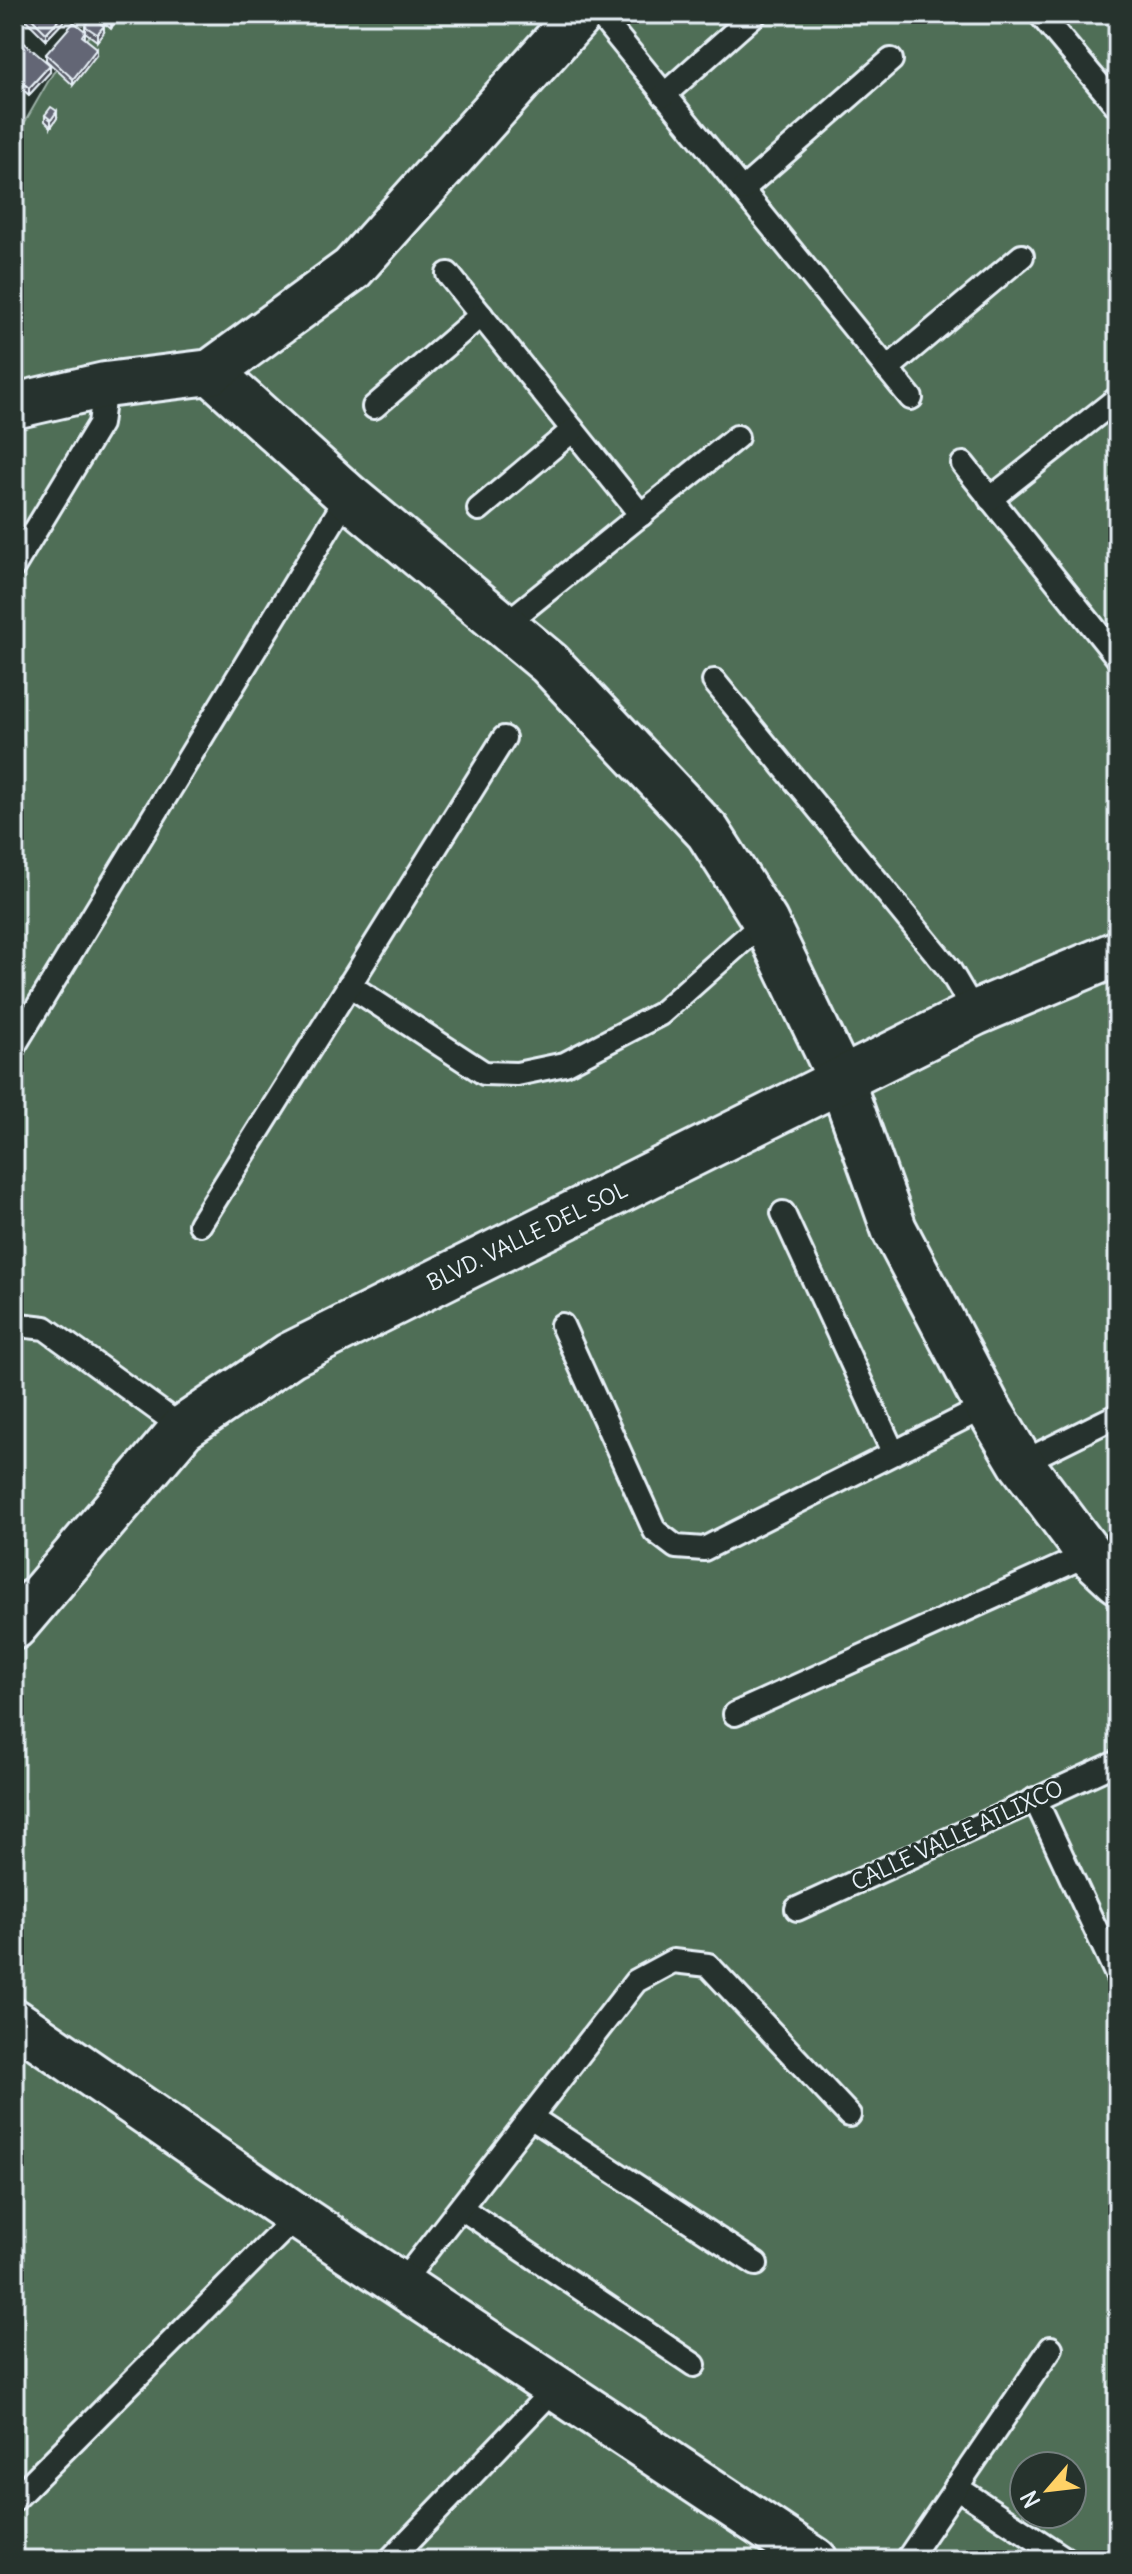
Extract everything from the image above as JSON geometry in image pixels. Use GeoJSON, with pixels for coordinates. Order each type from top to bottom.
{"type":"FeatureCollection","features":[{"type":"Feature","properties":{"kind":"street"},"geometry":{"type":"LineString","coordinates":[[14,406],[105,385],[211,372],[352,269],[580,14]]}},
{"type":"Feature","properties":{"kind":"street"},"geometry":{"type":"LineString","coordinates":[[211,372],[348,496],[549,663],[708,832],[765,921],[841,1080],[894,1229],[987,1406],[1021,1463],[1103,1567]]}},
{"type":"Feature","properties":{"kind":"street","name":"BLVD. VALLE DEL SOL"},"geometry":{"type":"LineString","coordinates":[[14,1627],[183,1428],[290,1355],[975,1013],[1118,953]]}},
{"type":"Feature","properties":{"kind":"street"},"geometry":{"type":"LineString","coordinates":[[14,2021],[297,2216],[815,2560]]}},
{"type":"Feature","properties":{"kind":"lane"},"geometry":{"type":"LineString","coordinates":[[599,14],[911,398]]}},
{"type":"Feature","properties":{"kind":"lane"},"geometry":{"type":"LineString","coordinates":[[664,95],[755,14]]}},
{"type":"Feature","properties":{"kind":"lane"},"geometry":{"type":"LineString","coordinates":[[1040,14],[1118,107]]}},
{"type":"Feature","properties":{"kind":"lane"},"geometry":{"type":"LineString","coordinates":[[742,190],[891,60]]}},
{"type":"Feature","properties":{"kind":"lane"},"geometry":{"type":"LineString","coordinates":[[887,369],[1022,256]]}},
{"type":"Feature","properties":{"kind":"lane"},"geometry":{"type":"LineString","coordinates":[[448,274],[641,515]]}},
{"type":"Feature","properties":{"kind":"lane"},"geometry":{"type":"LineString","coordinates":[[374,407],[481,315]]}},
{"type":"Feature","properties":{"kind":"lane"},"geometry":{"type":"LineString","coordinates":[[14,566],[100,424],[105,385]]}},
{"type":"Feature","properties":{"kind":"lane"},"geometry":{"type":"LineString","coordinates":[[990,499],[1118,398]]}},
{"type":"Feature","properties":{"kind":"lane"},"geometry":{"type":"LineString","coordinates":[[479,509],[573,430]]}},
{"type":"Feature","properties":{"kind":"lane"},"geometry":{"type":"LineString","coordinates":[[503,626],[737,437]]}},
{"type":"Feature","properties":{"kind":"lane"},"geometry":{"type":"LineString","coordinates":[[963,464],[1118,658]]}},
{"type":"Feature","properties":{"kind":"lane"},"geometry":{"type":"LineString","coordinates":[[14,1046],[348,496]]}},
{"type":"Feature","properties":{"kind":"lane"},"geometry":{"type":"LineString","coordinates":[[714,681],[949,969],[975,1013]]}},
{"type":"Feature","properties":{"kind":"lane"},"geometry":{"type":"LineString","coordinates":[[200,1224],[504,738]]}},
{"type":"Feature","properties":{"kind":"lane"},"geometry":{"type":"LineString","coordinates":[[349,985],[484,1073],[517,1074],[565,1064],[660,1014],[765,921]]}},
{"type":"Feature","properties":{"kind":"lane"},"geometry":{"type":"LineString","coordinates":[[783,1213],[893,1452]]}},
{"type":"Feature","properties":{"kind":"lane"},"geometry":{"type":"LineString","coordinates":[[14,1328],[19,1325],[45,1328],[183,1428]]}},
{"type":"Feature","properties":{"kind":"lane"},"geometry":{"type":"LineString","coordinates":[[562,1325],[655,1531],[676,1547],[704,1549],[987,1406]]}},
{"type":"Feature","properties":{"kind":"lane"},"geometry":{"type":"LineString","coordinates":[[1021,1463],[1118,1415]]}},
{"type":"Feature","properties":{"kind":"lane"},"geometry":{"type":"LineString","coordinates":[[735,1714],[1103,1567]]}},
{"type":"Feature","properties":{"kind":"lane","name":"CALLE VALLE ATLIXCO"},"geometry":{"type":"LineString","coordinates":[[797,1909],[1118,1762]]}},
{"type":"Feature","properties":{"kind":"lane"},"geometry":{"type":"LineString","coordinates":[[1035,1799],[1118,1977]]}},
{"type":"Feature","properties":{"kind":"lane"},"geometry":{"type":"LineString","coordinates":[[400,2285],[636,1981],[673,1961],[708,1965],[849,2115]]}},
{"type":"Feature","properties":{"kind":"lane"},"geometry":{"type":"LineString","coordinates":[[532,2118],[756,2264]]}},
{"type":"Feature","properties":{"kind":"lane"},"geometry":{"type":"LineString","coordinates":[[461,2208],[694,2365]]}},
{"type":"Feature","properties":{"kind":"lane"},"geometry":{"type":"LineString","coordinates":[[14,2500],[297,2216]]}},
{"type":"Feature","properties":{"kind":"lane"},"geometry":{"type":"LineString","coordinates":[[907,2560],[1051,2348]]}},
{"type":"Feature","properties":{"kind":"lane"},"geometry":{"type":"LineString","coordinates":[[390,2560],[555,2388]]}},
{"type":"Feature","properties":{"kind":"lane"},"geometry":{"type":"LineString","coordinates":[[956,2487],[1067,2560]]}},
{"type":"Feature","properties":{"kind":"green space"},"geometry":{"type":"Polygon","coordinates":[[[111,14],[1118,14],[1118,2560],[14,2560],[14,141],[53,73],[111,14]]]}},
{"type":"Feature","properties":{"kind":"building"},"geometry":{"type":"Polygon","coordinates":[[[27,14],[64,14],[46,33],[27,14]]]}},
{"type":"Feature","properties":{"kind":"building"},"geometry":{"type":"Polygon","coordinates":[[[103,14],[116,14],[111,23],[103,14]]]}},
{"type":"Feature","properties":{"kind":"building"},"geometry":{"type":"Polygon","coordinates":[[[91,17],[104,26],[97,34],[85,26],[91,17]]]}},
{"type":"Feature","properties":{"kind":"building"},"geometry":{"type":"Polygon","coordinates":[[[74,22],[85,31],[82,36],[97,48],[73,79],[46,54],[74,22]]]}},
{"type":"Feature","properties":{"kind":"building"},"geometry":{"type":"Polygon","coordinates":[[[14,34],[50,65],[29,88],[14,75],[14,34]]]}},
{"type":"Feature","properties":{"kind":"building"},"geometry":{"type":"Polygon","coordinates":[[[51,107],[57,111],[51,120],[45,115],[51,107]]]}}]}
